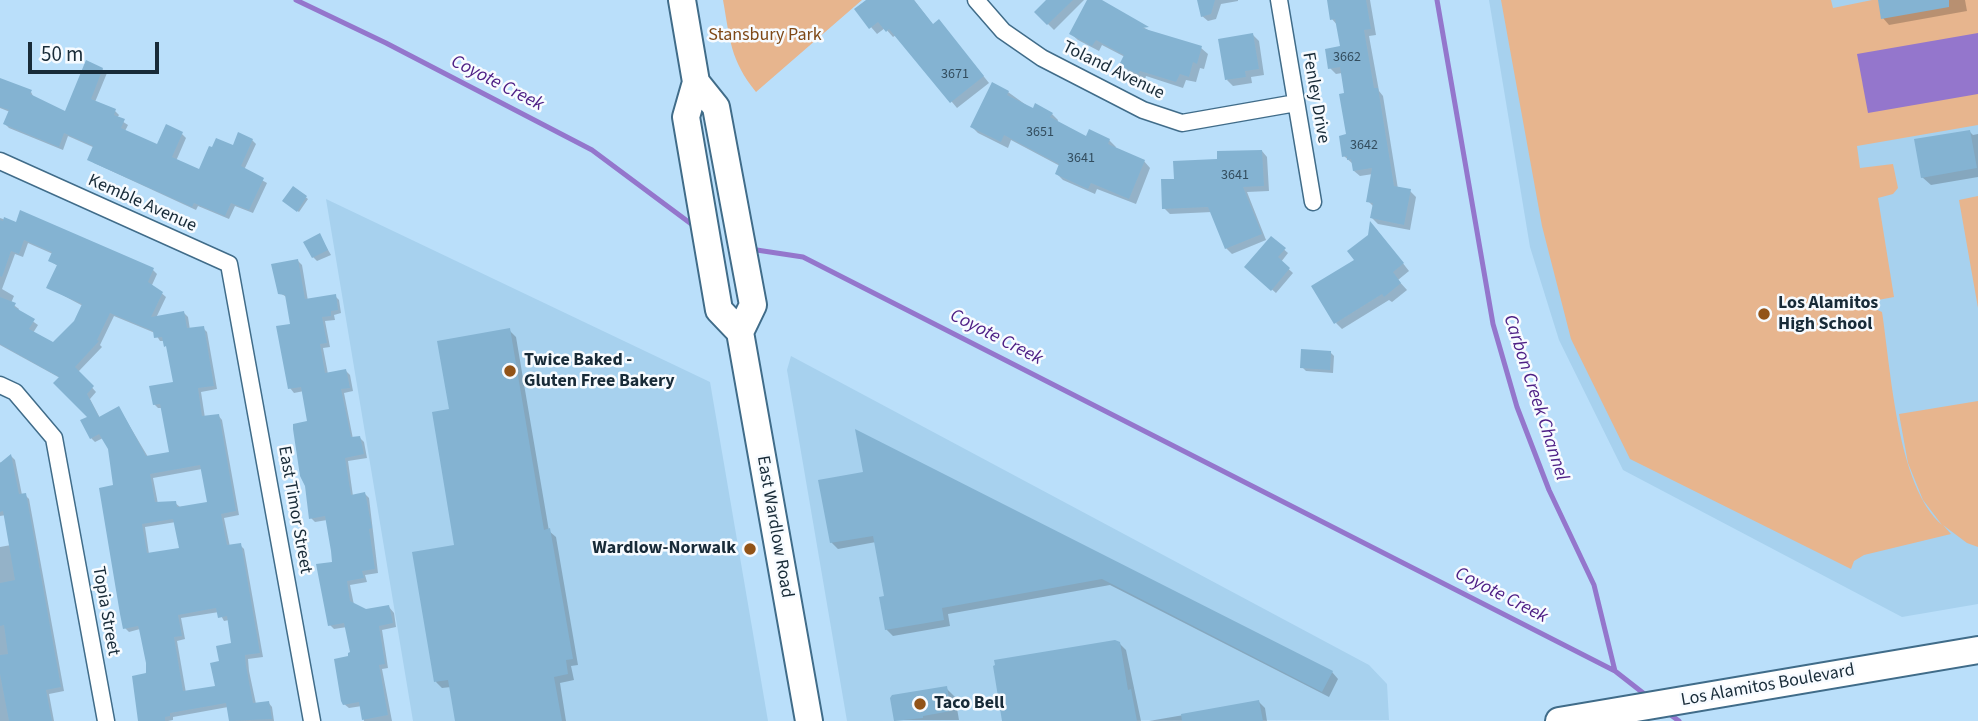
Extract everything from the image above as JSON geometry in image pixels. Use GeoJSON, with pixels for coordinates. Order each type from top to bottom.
{"type":"FeatureCollection","features":[{"type":"Feature","properties":{"kind":"main road","name":"East Wardlow Road"},"geometry":{"type":"LineString","coordinates":[[682,0],[696,82],[685,117],[719,310],[740,332],[808,721]]}},
{"type":"Feature","properties":{"kind":"main road","name":"Los Alamitos Boulevard"},"geometry":{"type":"LineString","coordinates":[[1559,721],[1978,650]]}},
{"type":"Feature","properties":{"kind":"street","name":"Toland Avenue"},"geometry":{"type":"LineString","coordinates":[[976,0],[1003,31],[1042,58],[1143,110],[1182,123],[1296,103]]}},
{"type":"Feature","properties":{"kind":"street","name":"Fenley Drive"},"geometry":{"type":"LineString","coordinates":[[1279,0],[1313,202]]}},
{"type":"Feature","properties":{"kind":"street","name":"Kemble Avenue"},"geometry":{"type":"LineString","coordinates":[[0,161],[229,264],[237,306]]}},
{"type":"Feature","properties":{"kind":"street","name":"East Timor Street"},"geometry":{"type":"LineString","coordinates":[[237,306],[312,721]]}},
{"type":"Feature","properties":{"kind":"street","name":"Topia Street"},"geometry":{"type":"LineString","coordinates":[[0,385],[15,392],[54,438],[106,721]]}},
{"type":"Feature","properties":{"kind":"shaded area","name":"Los Alamitos High School"},"geometry":{"type":"Polygon","coordinates":[[[1489,0],[1978,0],[1978,604],[1902,617],[1623,470],[1559,340],[1530,247],[1489,0]]]}},
{"type":"Feature","properties":{"kind":"shaded area"},"geometry":{"type":"Polygon","coordinates":[[[1978,33],[1978,94],[1868,113],[1857,54],[1978,33]]]}},
{"type":"Feature","properties":{"kind":"shaded area"},"geometry":{"type":"Polygon","coordinates":[[[326,199],[710,382],[768,721],[413,721],[326,199]]]}},
{"type":"Feature","properties":{"kind":"shaded area"},"geometry":{"type":"Polygon","coordinates":[[[791,356],[1369,665],[1387,684],[1389,720],[847,721],[787,370],[791,356]]]}},
{"type":"Feature","properties":{"kind":"green space","name":"Stansbury Park"},"geometry":{"type":"Polygon","coordinates":[[[723,0],[862,0],[756,92],[736,59],[723,0]]]}},
{"type":"Feature","properties":{"kind":"green space","name":"Los Alamitos High School"},"geometry":{"type":"Polygon","coordinates":[[[1501,0],[1831,0],[1833,8],[1872,0],[1978,0],[1978,125],[1857,146],[1860,168],[1893,164],[1898,188],[1893,194],[1878,198],[1894,297],[1862,303],[1882,312],[1898,426],[1908,463],[1899,414],[1978,401],[1978,547],[1967,543],[1943,525],[1951,534],[1864,555],[1854,561],[1851,569],[1630,459],[1571,339],[1542,226],[1501,0]]]}},
{"type":"Feature","properties":{"kind":"green space"},"geometry":{"type":"Polygon","coordinates":[[[1978,196],[1978,308],[1959,200],[1978,196]]]}},
{"type":"Feature","properties":{"kind":"building"},"geometry":{"type":"Polygon","coordinates":[[[866,0],[914,0],[933,24],[939,19],[984,76],[950,103],[889,29],[886,32],[878,22],[869,29],[854,9],[866,0]]]}},
{"type":"Feature","properties":{"kind":"building"},"geometry":{"type":"Polygon","coordinates":[[[1046,0],[1073,0],[1047,25],[1034,12],[1046,0]]]}},
{"type":"Feature","properties":{"kind":"building"},"geometry":{"type":"Polygon","coordinates":[[[1087,0],[1102,0],[1149,27],[1142,28],[1202,46],[1197,64],[1193,62],[1189,77],[1180,74],[1176,82],[1140,71],[1138,74],[1119,65],[1124,55],[1096,40],[1092,46],[1069,34],[1087,0]]]}},
{"type":"Feature","properties":{"kind":"building"},"geometry":{"type":"Polygon","coordinates":[[[1197,0],[1215,0],[1211,14],[1201,17],[1197,0]]]}},
{"type":"Feature","properties":{"kind":"building"},"geometry":{"type":"Polygon","coordinates":[[[1327,0],[1366,0],[1371,29],[1364,30],[1374,88],[1378,88],[1394,186],[1411,189],[1404,225],[1370,218],[1373,203],[1366,202],[1372,168],[1353,171],[1351,159],[1342,157],[1339,136],[1346,134],[1339,94],[1344,93],[1340,67],[1328,69],[1325,49],[1340,46],[1335,19],[1330,20],[1327,0]]]}},
{"type":"Feature","properties":{"kind":"building"},"geometry":{"type":"Polygon","coordinates":[[[1878,0],[1949,0],[1949,7],[1881,19],[1878,0]]]}},
{"type":"Feature","properties":{"kind":"building"},"geometry":{"type":"Polygon","coordinates":[[[1253,33],[1259,69],[1245,71],[1246,77],[1225,80],[1218,39],[1253,33]]]}},
{"type":"Feature","properties":{"kind":"building"},"geometry":{"type":"Polygon","coordinates":[[[86,60],[103,68],[91,99],[116,109],[114,115],[125,119],[121,128],[157,144],[166,124],[183,132],[172,157],[199,169],[209,146],[212,147],[216,138],[233,145],[238,132],[253,139],[241,166],[264,178],[249,210],[231,203],[225,216],[194,203],[192,207],[87,160],[93,146],[64,133],[59,147],[3,124],[9,110],[0,107],[0,78],[32,90],[30,94],[65,111],[86,60]]]}},
{"type":"Feature","properties":{"kind":"building"},"geometry":{"type":"Polygon","coordinates":[[[992,82],[1009,91],[1007,95],[1033,108],[1035,103],[1053,113],[1050,117],[1086,136],[1089,129],[1110,139],[1108,144],[1145,160],[1129,199],[1091,183],[1088,189],[1055,174],[1059,164],[1004,135],[1001,142],[970,127],[992,82]]]}},
{"type":"Feature","properties":{"kind":"building"},"geometry":{"type":"Polygon","coordinates":[[[1970,130],[1977,168],[1921,178],[1914,139],[1970,130]]]}},
{"type":"Feature","properties":{"kind":"building"},"geometry":{"type":"Polygon","coordinates":[[[1262,150],[1264,186],[1243,187],[1262,234],[1225,249],[1208,207],[1162,209],[1161,179],[1174,179],[1173,161],[1217,159],[1217,151],[1262,150]]]}},
{"type":"Feature","properties":{"kind":"building"},"geometry":{"type":"Polygon","coordinates":[[[293,186],[307,196],[297,212],[282,201],[293,186]]]}},
{"type":"Feature","properties":{"kind":"building"},"geometry":{"type":"Polygon","coordinates":[[[20,210],[154,268],[148,282],[163,292],[151,317],[184,311],[187,328],[204,326],[214,386],[198,388],[202,416],[219,414],[236,511],[221,514],[227,545],[241,543],[260,653],[245,655],[246,666],[253,703],[269,701],[272,719],[229,721],[226,703],[170,713],[170,716],[165,717],[165,721],[138,721],[132,676],[146,673],[146,663],[138,626],[123,629],[120,614],[99,488],[113,485],[108,449],[99,434],[90,439],[80,420],[87,417],[53,383],[59,377],[0,344],[0,297],[16,303],[14,307],[35,319],[29,329],[53,342],[74,321],[82,304],[46,288],[57,265],[48,261],[52,252],[24,240],[19,254],[11,251],[2,277],[0,276],[0,220],[3,221],[4,217],[16,222],[20,210]],[[110,313],[97,340],[99,341],[75,367],[94,386],[87,394],[99,417],[119,406],[146,456],[169,452],[160,404],[153,405],[149,386],[173,382],[162,337],[154,338],[153,331],[110,313]],[[200,465],[150,474],[155,502],[176,501],[177,507],[207,502],[200,465]],[[173,519],[142,524],[147,553],[179,548],[173,519]],[[216,608],[178,615],[182,636],[174,637],[183,691],[215,686],[210,663],[219,661],[216,646],[231,643],[227,616],[218,618],[216,608]]]}},
{"type":"Feature","properties":{"kind":"building"},"geometry":{"type":"Polygon","coordinates":[[[1370,221],[1404,263],[1393,272],[1401,283],[1384,297],[1382,294],[1334,324],[1311,286],[1354,260],[1347,251],[1368,235],[1370,221]]]}},
{"type":"Feature","properties":{"kind":"building"},"geometry":{"type":"Polygon","coordinates":[[[320,233],[328,250],[312,258],[303,242],[320,233]]]}},
{"type":"Feature","properties":{"kind":"building"},"geometry":{"type":"Polygon","coordinates":[[[1271,236],[1286,248],[1278,257],[1290,268],[1271,291],[1244,267],[1271,236]]]}},
{"type":"Feature","properties":{"kind":"building"},"geometry":{"type":"Polygon","coordinates":[[[298,259],[305,299],[336,294],[338,310],[331,311],[331,316],[322,317],[327,343],[320,344],[325,373],[346,369],[350,388],[341,389],[351,437],[360,436],[364,454],[345,458],[351,495],[365,492],[372,528],[369,529],[375,569],[362,571],[364,578],[347,581],[350,601],[366,609],[389,605],[393,623],[379,626],[385,664],[379,665],[388,715],[362,720],[359,702],[343,705],[341,701],[334,659],[348,656],[350,652],[344,623],[328,626],[316,564],[332,562],[325,516],[309,519],[293,429],[293,424],[307,421],[301,387],[288,389],[276,326],[290,324],[285,295],[278,294],[271,264],[298,259]]]}},
{"type":"Feature","properties":{"kind":"building"},"geometry":{"type":"Polygon","coordinates":[[[510,328],[544,530],[550,528],[573,659],[566,660],[568,674],[554,677],[562,721],[455,721],[448,680],[434,682],[412,552],[454,545],[432,412],[449,409],[437,341],[510,328]]]}},
{"type":"Feature","properties":{"kind":"building"},"geometry":{"type":"Polygon","coordinates":[[[1301,349],[1331,351],[1330,370],[1300,368],[1301,349]]]}},
{"type":"Feature","properties":{"kind":"building"},"geometry":{"type":"Polygon","coordinates":[[[855,429],[1333,671],[1322,692],[1102,579],[942,608],[944,620],[885,630],[879,597],[884,596],[873,536],[830,543],[818,480],[863,472],[855,429]]]}},
{"type":"Feature","properties":{"kind":"building"},"geometry":{"type":"Polygon","coordinates":[[[11,454],[19,494],[26,493],[61,687],[46,690],[52,721],[9,721],[0,674],[0,655],[8,654],[4,625],[0,626],[0,583],[15,580],[3,511],[0,512],[0,463],[11,454]]]}},
{"type":"Feature","properties":{"kind":"building"},"geometry":{"type":"Polygon","coordinates":[[[1115,640],[1120,642],[1128,690],[1131,689],[1137,721],[1002,721],[994,660],[1115,640]]]}},
{"type":"Feature","properties":{"kind":"building","name":"Taco Bell"},"geometry":{"type":"Polygon","coordinates":[[[947,686],[951,711],[894,721],[890,698],[892,695],[947,686]]]}},
{"type":"Feature","properties":{"kind":"building"},"geometry":{"type":"Polygon","coordinates":[[[1259,700],[1263,721],[1182,721],[1181,714],[1259,700]]]}},
{"type":"Feature","properties":{"kind":"waterway","name":"Coyote Creek"},"geometry":{"type":"LineString","coordinates":[[296,0],[386,43],[592,150],[694,226]]}},
{"type":"Feature","properties":{"kind":"waterway","name":"Carbon Creek Channel"},"geometry":{"type":"LineString","coordinates":[[1437,0],[1493,324],[1517,407],[1549,490],[1594,585],[1615,671]]}},
{"type":"Feature","properties":{"kind":"waterway","name":"Coyote Creek"},"geometry":{"type":"LineString","coordinates":[[750,249],[803,257],[1615,671],[1647,696]]}},
{"type":"Feature","properties":{"kind":"waterway","name":"Coyote Creek"},"geometry":{"type":"LineString","coordinates":[[1668,713],[1679,721]]}},
{"type":"Feature","properties":{"kind":"place","name":"Los Alamitos High School"},"geometry":{"type":"Point","coordinates":[1764,314]}},
{"type":"Feature","properties":{"kind":"place","name":"Twice Baked - Gluten Free Bakery"},"geometry":{"type":"Point","coordinates":[510,371]}},
{"type":"Feature","properties":{"kind":"place","name":"Wardlow-Norwalk"},"geometry":{"type":"Point","coordinates":[750,549]}},
{"type":"Feature","properties":{"kind":"place","name":"Taco Bell"},"geometry":{"type":"Point","coordinates":[920,704]}}]}
